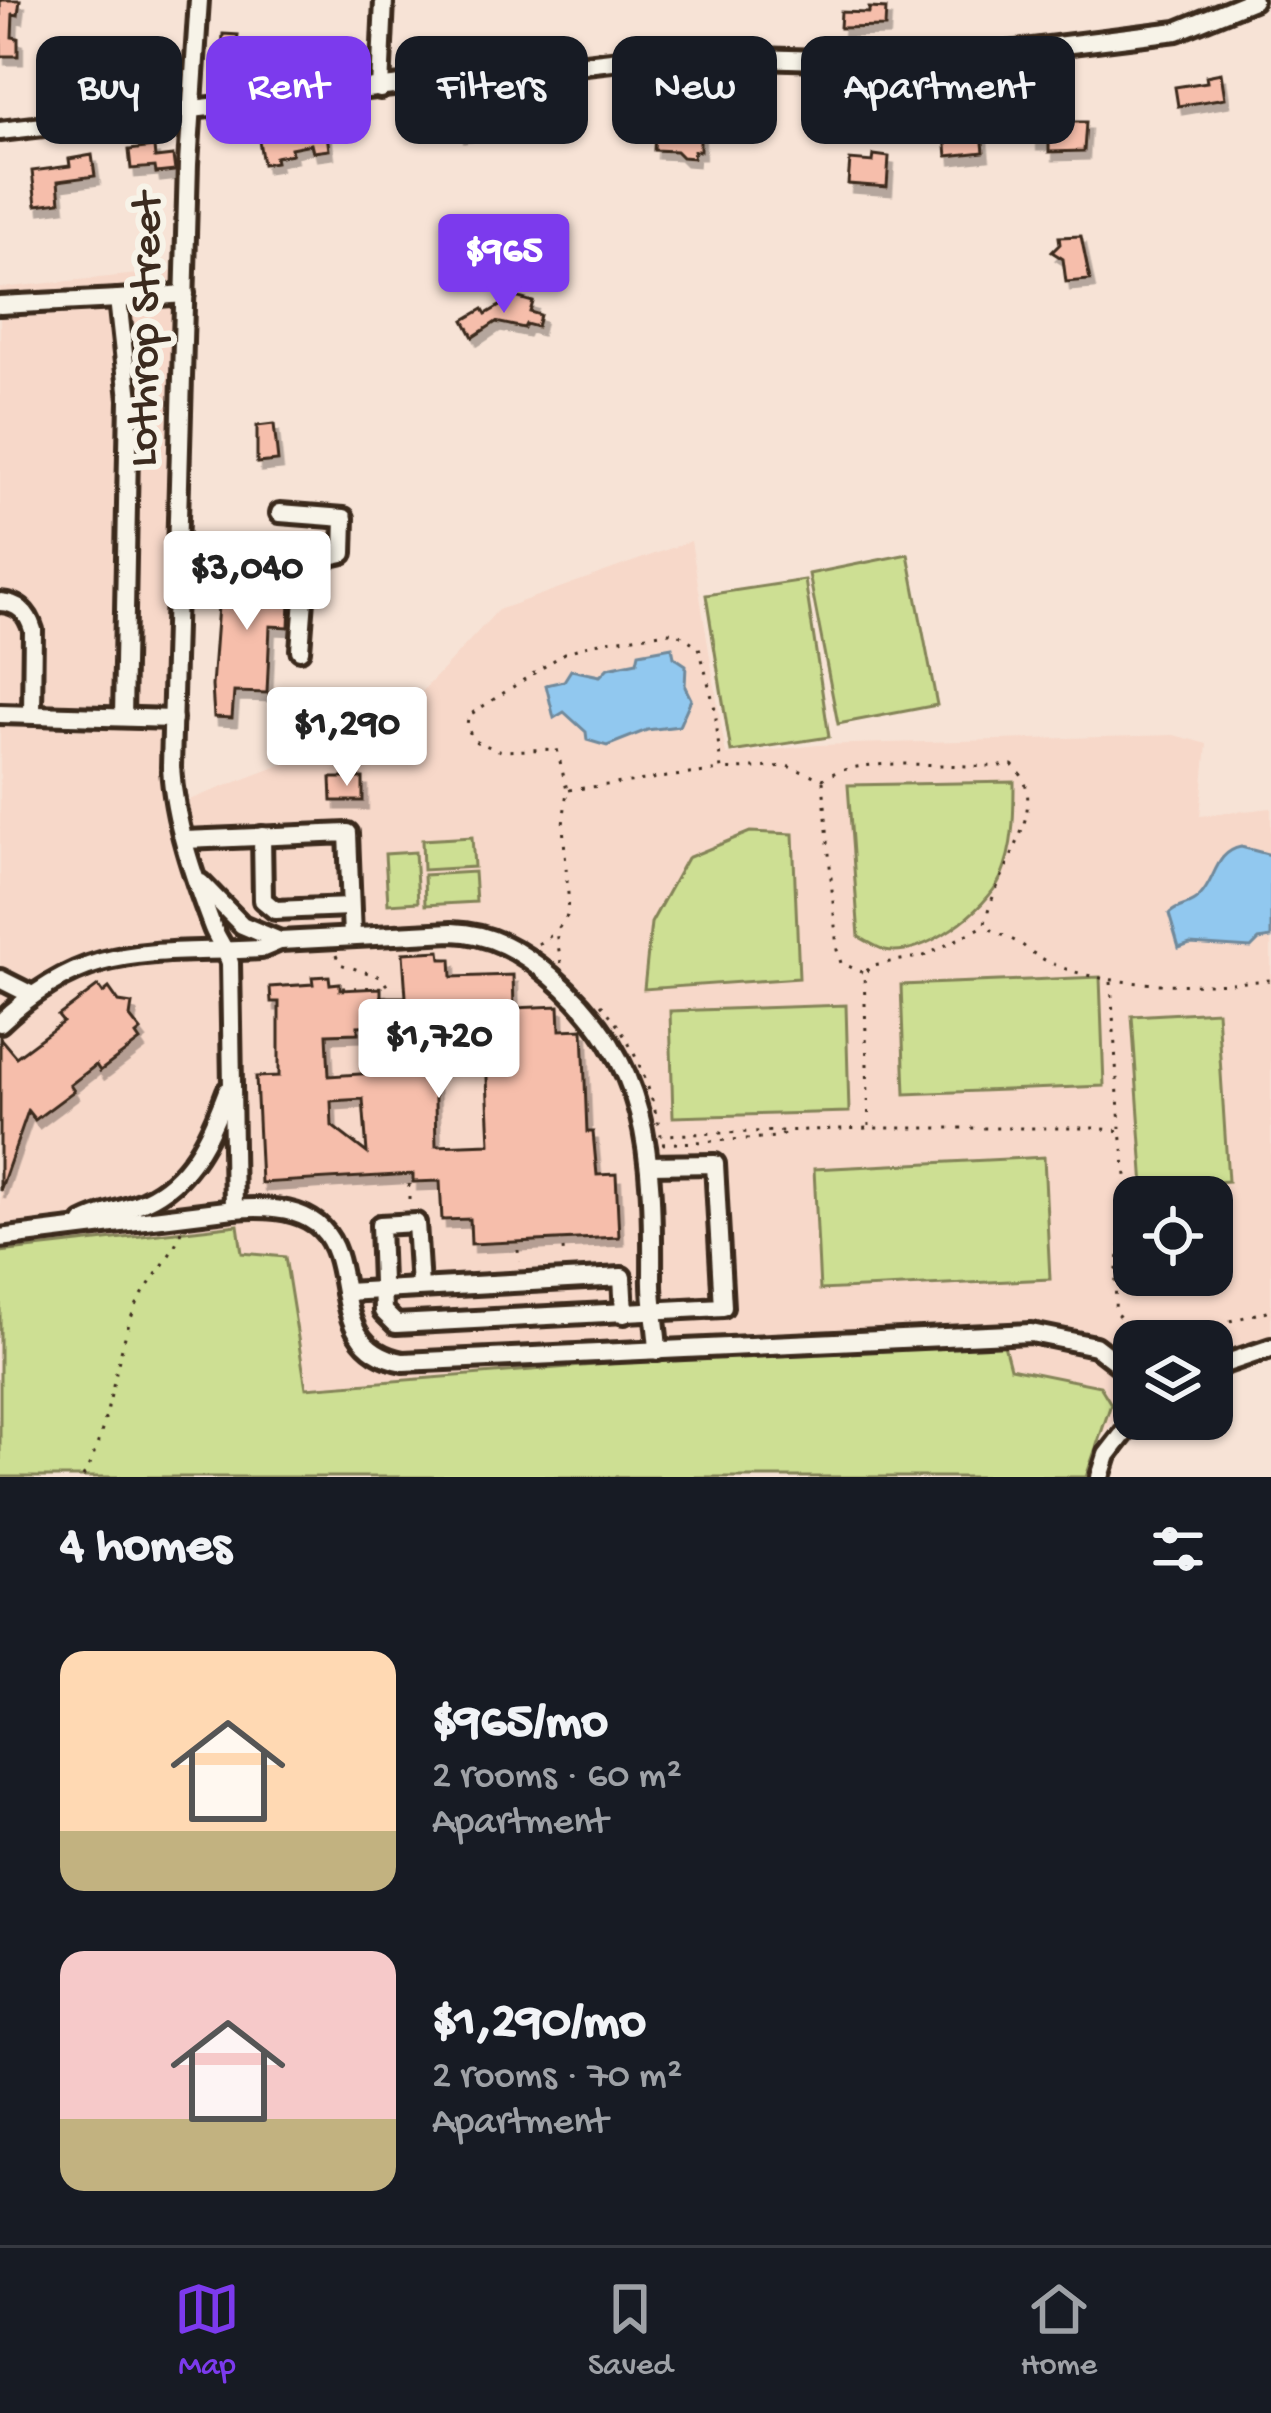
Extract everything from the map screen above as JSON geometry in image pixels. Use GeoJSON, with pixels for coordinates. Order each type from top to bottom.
{"type":"FeatureCollection","features":[{"type":"Feature","properties":{"kind":"street","name":"Lothrop Street"},"geometry":{"type":"LineString","coordinates":[[200,0],[185,294],[171,767],[185,840],[231,971],[234,1209]]}},
{"type":"Feature","properties":{"kind":"street"},"geometry":{"type":"LineString","coordinates":[[380,88],[384,0]]}},
{"type":"Feature","properties":{"kind":"street"},"geometry":{"type":"LineString","coordinates":[[0,131],[664,55],[918,64],[1177,31],[1253,0]]}},
{"type":"Feature","properties":{"kind":"street"},"geometry":{"type":"LineString","coordinates":[[0,304],[185,294]]}},
{"type":"Feature","properties":{"kind":"street"},"geometry":{"type":"LineString","coordinates":[[118,298],[129,399],[123,717]]}},
{"type":"Feature","properties":{"kind":"street"},"geometry":{"type":"LineString","coordinates":[[179,551],[308,561],[343,553],[344,518],[280,513]]}},
{"type":"Feature","properties":{"kind":"street"},"geometry":{"type":"LineString","coordinates":[[300,650],[308,561]]}},
{"type":"Feature","properties":{"kind":"street"},"geometry":{"type":"LineString","coordinates":[[0,602],[22,609],[33,630],[32,713]]}},
{"type":"Feature","properties":{"kind":"street"},"geometry":{"type":"LineString","coordinates":[[0,714],[173,719]]}},
{"type":"Feature","properties":{"kind":"street"},"geometry":{"type":"LineString","coordinates":[[185,840],[348,833],[352,937]]}},
{"type":"Feature","properties":{"kind":"street"},"geometry":{"type":"LineString","coordinates":[[262,836],[263,900],[275,910],[350,907]]}},
{"type":"Feature","properties":{"kind":"street"},"geometry":{"type":"LineString","coordinates":[[197,879],[242,925],[280,941]]}},
{"type":"Feature","properties":{"kind":"street"},"geometry":{"type":"LineString","coordinates":[[0,1024],[30,994],[122,955],[261,949],[280,941],[475,933],[523,955],[580,1002],[613,1044],[637,1100],[649,1166],[658,1351]]}},
{"type":"Feature","properties":{"kind":"street"},"geometry":{"type":"LineString","coordinates":[[0,979],[30,994]]}},
{"type":"Feature","properties":{"kind":"street"},"geometry":{"type":"LineString","coordinates":[[70,1229],[102,1213],[147,1200],[173,1183],[209,1135],[232,1078]]}},
{"type":"Feature","properties":{"kind":"street"},"geometry":{"type":"LineString","coordinates":[[420,1287],[416,1223],[380,1225],[384,1314],[396,1324],[723,1307],[715,1164],[649,1166]]}},
{"type":"Feature","properties":{"kind":"street"},"geometry":{"type":"LineString","coordinates":[[0,1238],[234,1209],[284,1208],[314,1222],[335,1246],[343,1267],[347,1316],[369,1347],[394,1360],[1040,1333],[1095,1346],[1113,1360]]}},
{"type":"Feature","properties":{"kind":"street"},"geometry":{"type":"LineString","coordinates":[[345,1292],[622,1277],[624,1313]]}},
{"type":"Feature","properties":{"kind":"street"},"geometry":{"type":"LineString","coordinates":[[1233,1361],[1271,1348]]}},
{"type":"Feature","properties":{"kind":"street"},"geometry":{"type":"LineString","coordinates":[[1100,1477],[1115,1440]]}},
{"type":"Feature","properties":{"kind":"path"},"geometry":{"type":"LineString","coordinates":[[523,955],[556,932],[567,916],[563,825],[568,790],[557,749],[501,751],[474,741],[467,716],[565,653],[594,644],[678,633],[699,647],[715,709],[721,770]]}},
{"type":"Feature","properties":{"kind":"path"},"geometry":{"type":"LineString","coordinates":[[568,790],[787,766],[823,778],[844,766],[1012,765],[1022,772],[1027,786],[1023,825],[986,908],[985,925]]}},
{"type":"Feature","properties":{"kind":"path"},"geometry":{"type":"LineString","coordinates":[[823,778],[837,950],[841,963],[864,973]]}},
{"type":"Feature","properties":{"kind":"path"},"geometry":{"type":"LineString","coordinates":[[864,973],[873,965],[924,956],[985,925]]}},
{"type":"Feature","properties":{"kind":"path"},"geometry":{"type":"LineString","coordinates":[[985,925],[1025,946],[1033,958],[1111,980],[1220,985],[1271,980]]}},
{"type":"Feature","properties":{"kind":"path"},"geometry":{"type":"LineString","coordinates":[[556,932],[562,964]]}},
{"type":"Feature","properties":{"kind":"path"},"geometry":{"type":"LineString","coordinates":[[335,953],[340,964],[381,976],[388,987],[340,988]]}},
{"type":"Feature","properties":{"kind":"path"},"geometry":{"type":"LineString","coordinates":[[864,973],[869,1128]]}},
{"type":"Feature","properties":{"kind":"path"},"geometry":{"type":"LineString","coordinates":[[1111,980],[1128,1193],[1115,1276],[1115,1313],[1144,1334],[1215,1325],[1271,1310]]}},
{"type":"Feature","properties":{"kind":"path"},"geometry":{"type":"LineString","coordinates":[[603,1006],[638,1060],[661,1135],[869,1128],[1120,1131]]}},
{"type":"Feature","properties":{"kind":"path"},"geometry":{"type":"LineString","coordinates":[[658,1144],[779,1137],[790,1130]]}},
{"type":"Feature","properties":{"kind":"path"},"geometry":{"type":"LineString","coordinates":[[409,1184],[409,1203]]}},
{"type":"Feature","properties":{"kind":"path"},"geometry":{"type":"LineString","coordinates":[[83,1477],[100,1438],[119,1352],[134,1311],[176,1244],[181,1217]]}},
{"type":"Feature","properties":{"kind":"path"},"geometry":{"type":"LineString","coordinates":[[563,1249],[564,1260]]}},
{"type":"Feature","properties":{"kind":"path"},"geometry":{"type":"LineString","coordinates":[[518,1250],[518,1262]]}},
{"type":"Feature","properties":{"kind":"shaded area"},"geometry":{"type":"Polygon","coordinates":[[[178,270],[163,810],[394,722],[498,610],[691,541],[726,755],[818,745],[1174,735],[1207,744],[1200,816],[1271,808],[1271,1336],[1233,1348],[1233,1320],[1113,1320],[1113,1422],[1099,1440],[1085,1477],[719,1355],[260,1392],[237,1225],[0,1252],[0,288],[178,270]]]}},
{"type":"Feature","properties":{"kind":"green space"},"geometry":{"type":"Polygon","coordinates":[[[908,554],[937,705],[838,724],[809,574],[908,554]]]}},
{"type":"Feature","properties":{"kind":"green space"},"geometry":{"type":"Polygon","coordinates":[[[805,580],[829,737],[731,752],[706,595],[805,580]]]}},
{"type":"Feature","properties":{"kind":"green space"},"geometry":{"type":"Polygon","coordinates":[[[1014,782],[1009,854],[994,890],[968,917],[934,939],[900,951],[885,950],[859,937],[848,785],[1014,782]]]}},
{"type":"Feature","properties":{"kind":"green space"},"geometry":{"type":"Polygon","coordinates":[[[750,832],[793,834],[799,978],[644,989],[651,923],[687,858],[750,832]]]}},
{"type":"Feature","properties":{"kind":"green space"},"geometry":{"type":"Polygon","coordinates":[[[472,837],[474,867],[423,870],[422,840],[472,837]]]}},
{"type":"Feature","properties":{"kind":"green space"},"geometry":{"type":"Polygon","coordinates":[[[415,852],[418,902],[388,904],[385,854],[415,852]]]}},
{"type":"Feature","properties":{"kind":"green space"},"geometry":{"type":"Polygon","coordinates":[[[474,872],[476,902],[425,905],[424,875],[474,872]]]}},
{"type":"Feature","properties":{"kind":"green space"},"geometry":{"type":"Polygon","coordinates":[[[1100,977],[1104,1086],[905,1094],[901,985],[1100,977]]]}},
{"type":"Feature","properties":{"kind":"green space"},"geometry":{"type":"Polygon","coordinates":[[[846,1005],[849,1112],[673,1117],[670,1011],[846,1005]]]}},
{"type":"Feature","properties":{"kind":"green space"},"geometry":{"type":"Polygon","coordinates":[[[1217,1011],[1228,1176],[1143,1176],[1132,1016],[1217,1011]]]}},
{"type":"Feature","properties":{"kind":"green space"},"geometry":{"type":"Polygon","coordinates":[[[1044,1157],[1050,1279],[820,1290],[814,1169],[1044,1157]]]}},
{"type":"Feature","properties":{"kind":"green space"},"geometry":{"type":"Polygon","coordinates":[[[238,1225],[242,1253],[285,1257],[306,1388],[719,1355],[1003,1341],[1010,1368],[1100,1386],[1111,1404],[1086,1477],[0,1477],[0,1252],[238,1225]]]}},
{"type":"Feature","properties":{"kind":"water"},"geometry":{"type":"Polygon","coordinates":[[[672,647],[674,657],[686,665],[685,687],[691,699],[679,726],[647,730],[607,746],[587,740],[586,732],[564,712],[554,718],[546,685],[564,681],[571,670],[600,676],[608,668],[637,662],[639,653],[672,647]]]}},
{"type":"Feature","properties":{"kind":"water"},"geometry":{"type":"Polygon","coordinates":[[[1241,847],[1271,855],[1271,938],[1251,948],[1190,944],[1179,948],[1169,914],[1200,896],[1226,854],[1241,847]]]}},
{"type":"Feature","properties":{"kind":"building"},"geometry":{"type":"Polygon","coordinates":[[[0,0],[20,0],[18,15],[13,14],[12,37],[18,38],[18,56],[1,56],[0,0]]]}},
{"type":"Feature","properties":{"kind":"building"},"geometry":{"type":"Polygon","coordinates":[[[869,8],[886,9],[885,27],[840,28],[841,12],[869,13],[869,8]]]}},
{"type":"Feature","properties":{"kind":"building"},"geometry":{"type":"Polygon","coordinates":[[[1221,73],[1225,98],[1178,106],[1175,87],[1207,82],[1206,76],[1221,73]]]}},
{"type":"Feature","properties":{"kind":"building"},"geometry":{"type":"Polygon","coordinates":[[[1075,122],[1086,122],[1084,151],[1049,152],[1049,144],[1075,144],[1075,122]]]}},
{"type":"Feature","properties":{"kind":"building"},"geometry":{"type":"Polygon","coordinates":[[[260,144],[311,144],[291,148],[292,154],[263,164],[260,144]]]}},
{"type":"Feature","properties":{"kind":"building"},"geometry":{"type":"Polygon","coordinates":[[[311,144],[328,144],[329,150],[313,152],[311,144]]]}},
{"type":"Feature","properties":{"kind":"building"},"geometry":{"type":"Polygon","coordinates":[[[654,144],[700,144],[693,158],[654,150],[654,144]]]}},
{"type":"Feature","properties":{"kind":"building"},"geometry":{"type":"Polygon","coordinates":[[[946,144],[983,144],[984,152],[947,156],[946,144]]]}},
{"type":"Feature","properties":{"kind":"building"},"geometry":{"type":"Polygon","coordinates":[[[154,147],[155,158],[173,156],[175,171],[131,169],[129,150],[154,147]]]}},
{"type":"Feature","properties":{"kind":"building"},"geometry":{"type":"Polygon","coordinates":[[[92,155],[95,176],[58,181],[60,202],[36,205],[32,171],[70,166],[69,159],[92,155]]]}},
{"type":"Feature","properties":{"kind":"building"},"geometry":{"type":"Polygon","coordinates":[[[874,155],[889,157],[887,187],[848,184],[850,160],[873,162],[874,155]]]}},
{"type":"Feature","properties":{"kind":"building"},"geometry":{"type":"Polygon","coordinates":[[[1081,236],[1090,280],[1066,282],[1063,259],[1052,252],[1060,244],[1059,237],[1081,236]]]}},
{"type":"Feature","properties":{"kind":"building"},"geometry":{"type":"Polygon","coordinates":[[[505,294],[533,302],[530,312],[540,315],[537,327],[496,322],[473,337],[464,320],[503,304],[505,294]]]}},
{"type":"Feature","properties":{"kind":"building"},"geometry":{"type":"Polygon","coordinates":[[[274,424],[278,461],[257,463],[257,426],[274,424]]]}},
{"type":"Feature","properties":{"kind":"building"},"geometry":{"type":"Polygon","coordinates":[[[242,569],[291,573],[289,627],[270,626],[267,693],[234,692],[232,718],[214,717],[220,579],[233,580],[233,573],[241,574],[242,569]]]}},
{"type":"Feature","properties":{"kind":"building"},"geometry":{"type":"Polygon","coordinates":[[[331,778],[363,778],[363,801],[332,801],[331,778]]]}},
{"type":"Feature","properties":{"kind":"building"},"geometry":{"type":"Polygon","coordinates":[[[440,951],[441,959],[451,959],[452,977],[513,975],[514,1008],[559,1006],[560,1030],[583,1029],[587,1132],[593,1132],[597,1175],[616,1174],[619,1237],[471,1244],[470,1219],[442,1220],[440,1181],[413,1182],[413,1174],[261,1183],[256,1077],[279,1076],[279,1002],[271,1002],[270,987],[313,984],[312,977],[329,976],[330,984],[340,983],[340,990],[381,988],[381,997],[406,997],[403,953],[440,951]],[[407,1024],[358,1026],[358,1033],[327,1034],[329,1076],[407,1071],[407,1024]],[[486,1056],[434,1058],[436,1146],[490,1144],[486,1056]],[[363,1099],[331,1101],[332,1126],[367,1153],[363,1099]]]}},
{"type":"Feature","properties":{"kind":"building"},"geometry":{"type":"Polygon","coordinates":[[[98,986],[103,993],[109,988],[119,1002],[132,1004],[130,1017],[141,1031],[136,1035],[140,1041],[100,1071],[96,1065],[70,1085],[74,1091],[35,1120],[28,1111],[0,1191],[0,1038],[16,1057],[63,1022],[58,1016],[98,986]]]}}]}
